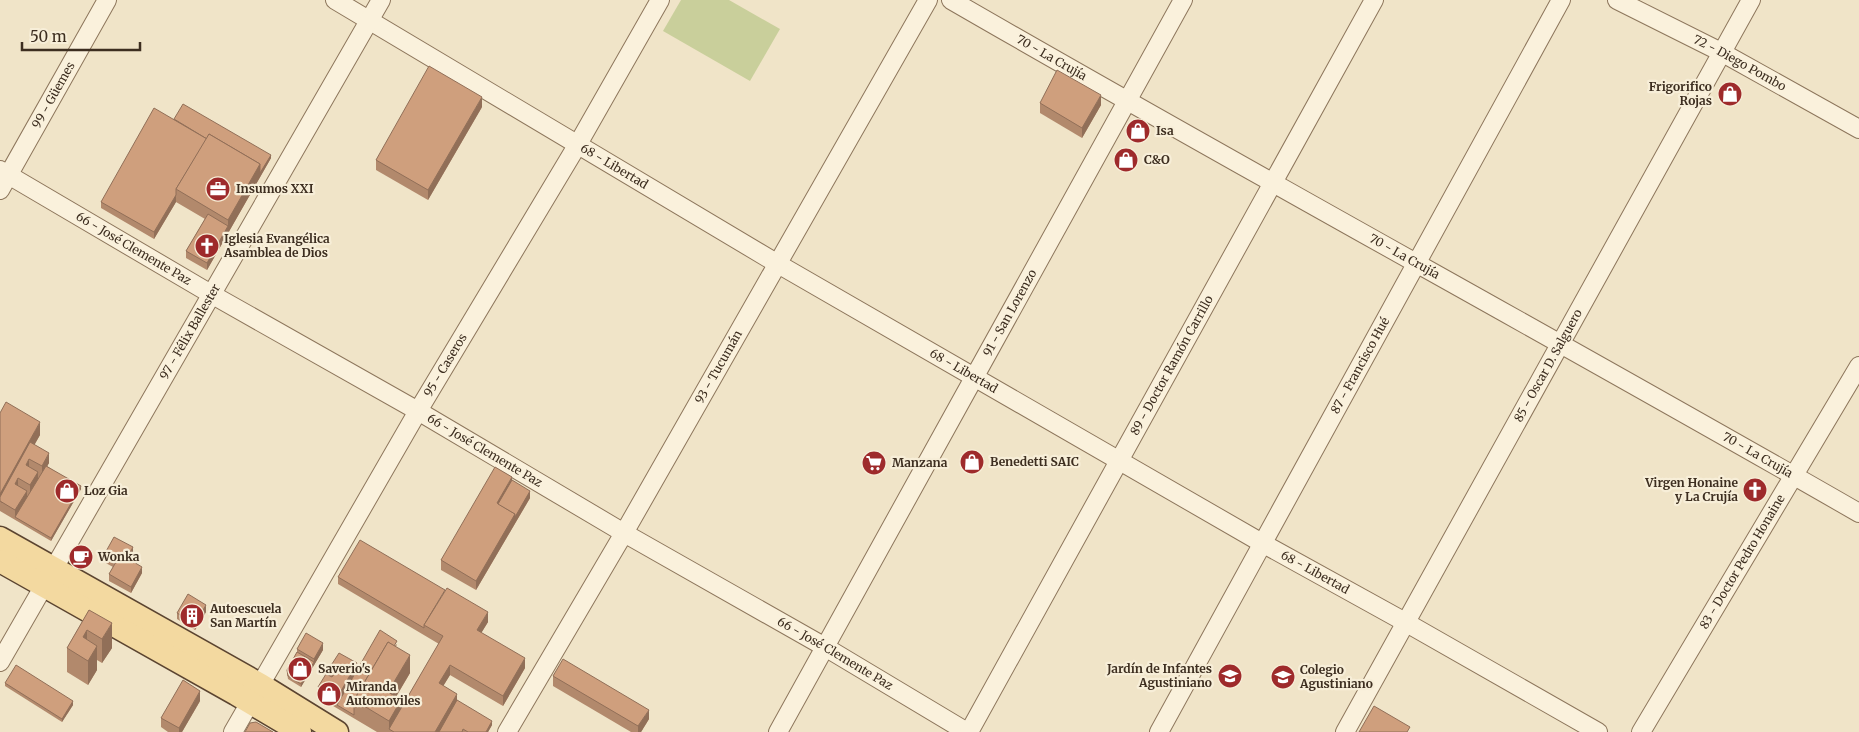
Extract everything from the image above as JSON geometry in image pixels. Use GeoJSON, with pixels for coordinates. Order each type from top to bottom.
{"type":"FeatureCollection","features":[{"type":"Feature","properties":{"kind":"main road"},"geometry":{"type":"LineString","coordinates":[[0,538],[49,578],[256,694],[337,732]]}},
{"type":"Feature","properties":{"kind":"main road"},"geometry":{"type":"LineString","coordinates":[[0,561],[49,578]]}},
{"type":"Feature","properties":{"kind":"main road"},"geometry":{"type":"LineString","coordinates":[[256,694],[300,732]]}},
{"type":"Feature","properties":{"kind":"street","name":"99 - Güemes"},"geometry":{"type":"LineString","coordinates":[[3,178],[107,0]]}},
{"type":"Feature","properties":{"kind":"street","name":"68 - Libertad"},"geometry":{"type":"LineString","coordinates":[[335,0],[778,264],[1262,543],[1598,732]]}},
{"type":"Feature","properties":{"kind":"street","name":"97 - Félix Ballester"},"geometry":{"type":"LineString","coordinates":[[0,662],[381,0]]}},
{"type":"Feature","properties":{"kind":"street","name":"95 - Caseros"},"geometry":{"type":"LineString","coordinates":[[233,732],[418,411],[578,144],[660,0]]}},
{"type":"Feature","properties":{"kind":"street","name":"93 - Tucumán"},"geometry":{"type":"LineString","coordinates":[[507,732],[624,533],[928,0]]}},
{"type":"Feature","properties":{"kind":"street","name":"70 - La Crujía"},"geometry":{"type":"LineString","coordinates":[[951,0],[1127,102],[1561,343],[1859,514]]}},
{"type":"Feature","properties":{"kind":"street","name":"91 - San Lorenzo"},"geometry":{"type":"LineString","coordinates":[[778,732],[1183,0]]}},
{"type":"Feature","properties":{"kind":"street","name":"89 - Doctor Ramón Carrillo"},"geometry":{"type":"LineString","coordinates":[[968,732],[1374,0]]}},
{"type":"Feature","properties":{"kind":"street","name":"87 - Francisco Hué"},"geometry":{"type":"LineString","coordinates":[[1159,732],[1561,0]]}},
{"type":"Feature","properties":{"kind":"street","name":"72 - Diego Pombo"},"geometry":{"type":"LineString","coordinates":[[1617,0],[1721,52],[1859,129]]}},
{"type":"Feature","properties":{"kind":"street","name":"85 - Oscar D. Salguero"},"geometry":{"type":"LineString","coordinates":[[1344,732],[1751,0]]}},
{"type":"Feature","properties":{"kind":"street","name":"66 - José Clemente Paz"},"geometry":{"type":"LineString","coordinates":[[3,178],[418,411],[624,533],[825,647],[968,732]]}},
{"type":"Feature","properties":{"kind":"street","name":"83 - Doctor Pedro Honaine"},"geometry":{"type":"LineString","coordinates":[[1641,732],[1859,366]]}},
{"type":"Feature","properties":{"kind":"green space"},"geometry":{"type":"Polygon","coordinates":[[[681,0],[729,0],[780,29],[750,81],[663,31],[681,0]]]}},
{"type":"Feature","properties":{"kind":"building"},"geometry":{"type":"Polygon","coordinates":[[[429,66],[482,97],[428,190],[376,160],[429,66]]]}},
{"type":"Feature","properties":{"kind":"building"},"geometry":{"type":"Polygon","coordinates":[[[1057,70],[1101,95],[1082,128],[1040,103],[1057,70]]]}},
{"type":"Feature","properties":{"kind":"building"},"geometry":{"type":"Polygon","coordinates":[[[183,104],[271,155],[260,173],[260,164],[209,134],[207,139],[174,119],[183,104]]]}},
{"type":"Feature","properties":{"kind":"building"},"geometry":{"type":"Polygon","coordinates":[[[154,108],[207,139],[176,189],[176,195],[154,232],[101,202],[154,108]]]}},
{"type":"Feature","properties":{"kind":"building","name":"Insumos XXI"},"geometry":{"type":"Polygon","coordinates":[[[209,134],[260,164],[228,220],[176,189],[209,134]]]}},
{"type":"Feature","properties":{"kind":"building","name":"Iglesia Evangélica Asamblea de Dios"},"geometry":{"type":"Polygon","coordinates":[[[208,214],[228,226],[207,263],[186,251],[208,214]]]}},
{"type":"Feature","properties":{"kind":"building"},"geometry":{"type":"Polygon","coordinates":[[[6,402],[40,422],[0,494],[0,413],[6,402]]]}},
{"type":"Feature","properties":{"kind":"building"},"geometry":{"type":"Polygon","coordinates":[[[30,442],[49,453],[42,466],[29,459],[26,465],[38,472],[30,485],[18,478],[15,484],[27,491],[15,510],[0,501],[0,497],[30,442]]]}},
{"type":"Feature","properties":{"kind":"building"},"geometry":{"type":"Polygon","coordinates":[[[46,466],[81,486],[51,538],[15,517],[46,466]]]}},
{"type":"Feature","properties":{"kind":"building"},"geometry":{"type":"Polygon","coordinates":[[[495,467],[512,477],[497,503],[515,514],[476,581],[441,560],[495,467]]]}},
{"type":"Feature","properties":{"kind":"building"},"geometry":{"type":"Polygon","coordinates":[[[512,480],[530,491],[515,517],[515,514],[498,504],[512,480]]]}},
{"type":"Feature","properties":{"kind":"building"},"geometry":{"type":"Polygon","coordinates":[[[114,537],[133,547],[127,558],[142,567],[131,587],[109,574],[116,562],[104,555],[114,537]]]}},
{"type":"Feature","properties":{"kind":"building"},"geometry":{"type":"Polygon","coordinates":[[[360,540],[445,590],[424,628],[338,577],[360,540]]]}},
{"type":"Feature","properties":{"kind":"building"},"geometry":{"type":"Polygon","coordinates":[[[447,588],[488,612],[477,630],[525,658],[503,696],[450,665],[439,683],[457,694],[435,732],[394,732],[389,729],[443,636],[424,625],[447,588]]]}},
{"type":"Feature","properties":{"kind":"building","name":"Autoescuela San Martín"},"geometry":{"type":"Polygon","coordinates":[[[188,594],[206,605],[195,623],[177,613],[188,594]]]}},
{"type":"Feature","properties":{"kind":"building"},"geometry":{"type":"Polygon","coordinates":[[[89,610],[112,623],[102,639],[87,630],[83,637],[97,646],[88,661],[67,648],[89,610]]]}},
{"type":"Feature","properties":{"kind":"building"},"geometry":{"type":"Polygon","coordinates":[[[380,630],[397,641],[394,646],[388,642],[354,700],[354,715],[337,705],[380,630]]]}},
{"type":"Feature","properties":{"kind":"building"},"geometry":{"type":"Polygon","coordinates":[[[306,633],[323,643],[314,659],[297,649],[306,633]]]}},
{"type":"Feature","properties":{"kind":"building"},"geometry":{"type":"Polygon","coordinates":[[[388,642],[410,655],[388,692],[401,700],[389,721],[354,700],[388,642]]]}},
{"type":"Feature","properties":{"kind":"building","name":"Saverio's"},"geometry":{"type":"Polygon","coordinates":[[[297,652],[314,662],[301,684],[288,676],[287,670],[297,652]]]}},
{"type":"Feature","properties":{"kind":"building"},"geometry":{"type":"Polygon","coordinates":[[[339,653],[357,663],[337,698],[318,687],[326,674],[332,677],[337,670],[330,667],[339,653]]]}},
{"type":"Feature","properties":{"kind":"building"},"geometry":{"type":"Polygon","coordinates":[[[563,659],[649,710],[638,726],[553,676],[563,659]]]}},
{"type":"Feature","properties":{"kind":"building"},"geometry":{"type":"Polygon","coordinates":[[[16,665],[73,701],[62,719],[5,683],[16,665]]]}},
{"type":"Feature","properties":{"kind":"building"},"geometry":{"type":"Polygon","coordinates":[[[183,680],[200,691],[179,728],[161,718],[183,680]]]}},
{"type":"Feature","properties":{"kind":"building"},"geometry":{"type":"Polygon","coordinates":[[[457,700],[492,721],[486,732],[468,732],[463,729],[462,732],[439,732],[457,700]]]}},
{"type":"Feature","properties":{"kind":"building"},"geometry":{"type":"Polygon","coordinates":[[[1374,706],[1410,727],[1407,732],[1359,732],[1374,706]]]}},
{"type":"Feature","properties":{"kind":"building"},"geometry":{"type":"Polygon","coordinates":[[[256,722],[273,732],[245,732],[250,723],[256,722]]]}},
{"type":"Feature","properties":{"kind":"place","name":"Frigorifico Rojas"},"geometry":{"type":"Point","coordinates":[1730,94]}},
{"type":"Feature","properties":{"kind":"place","name":"Isa"},"geometry":{"type":"Point","coordinates":[1138,131]}},
{"type":"Feature","properties":{"kind":"place","name":"C&O"},"geometry":{"type":"Point","coordinates":[1126,160]}},
{"type":"Feature","properties":{"kind":"place","name":"Insumos XXI"},"geometry":{"type":"Point","coordinates":[218,189]}},
{"type":"Feature","properties":{"kind":"place","name":"Iglesia Evangélica Asamblea de Dios"},"geometry":{"type":"Point","coordinates":[207,246]}},
{"type":"Feature","properties":{"kind":"place","name":"Benedetti SAIC"},"geometry":{"type":"Point","coordinates":[972,462]}},
{"type":"Feature","properties":{"kind":"place","name":"Manzana"},"geometry":{"type":"Point","coordinates":[874,463]}},
{"type":"Feature","properties":{"kind":"place","name":"Virgen Honaine y La Crujía"},"geometry":{"type":"Point","coordinates":[1755,490]}},
{"type":"Feature","properties":{"kind":"place","name":"Loz Gia"},"geometry":{"type":"Point","coordinates":[67,491]}},
{"type":"Feature","properties":{"kind":"place","name":"Wonka"},"geometry":{"type":"Point","coordinates":[81,557]}},
{"type":"Feature","properties":{"kind":"place","name":"Autoescuela San Martín"},"geometry":{"type":"Point","coordinates":[192,616]}},
{"type":"Feature","properties":{"kind":"place","name":"Saverio's"},"geometry":{"type":"Point","coordinates":[300,669]}},
{"type":"Feature","properties":{"kind":"place","name":"Jardín de Infantes Agustiniano"},"geometry":{"type":"Point","coordinates":[1230,676]}},
{"type":"Feature","properties":{"kind":"place","name":"Colegio Agustiniano"},"geometry":{"type":"Point","coordinates":[1283,677]}},
{"type":"Feature","properties":{"kind":"place","name":"Miranda Automoviles"},"geometry":{"type":"Point","coordinates":[329,694]}}]}
